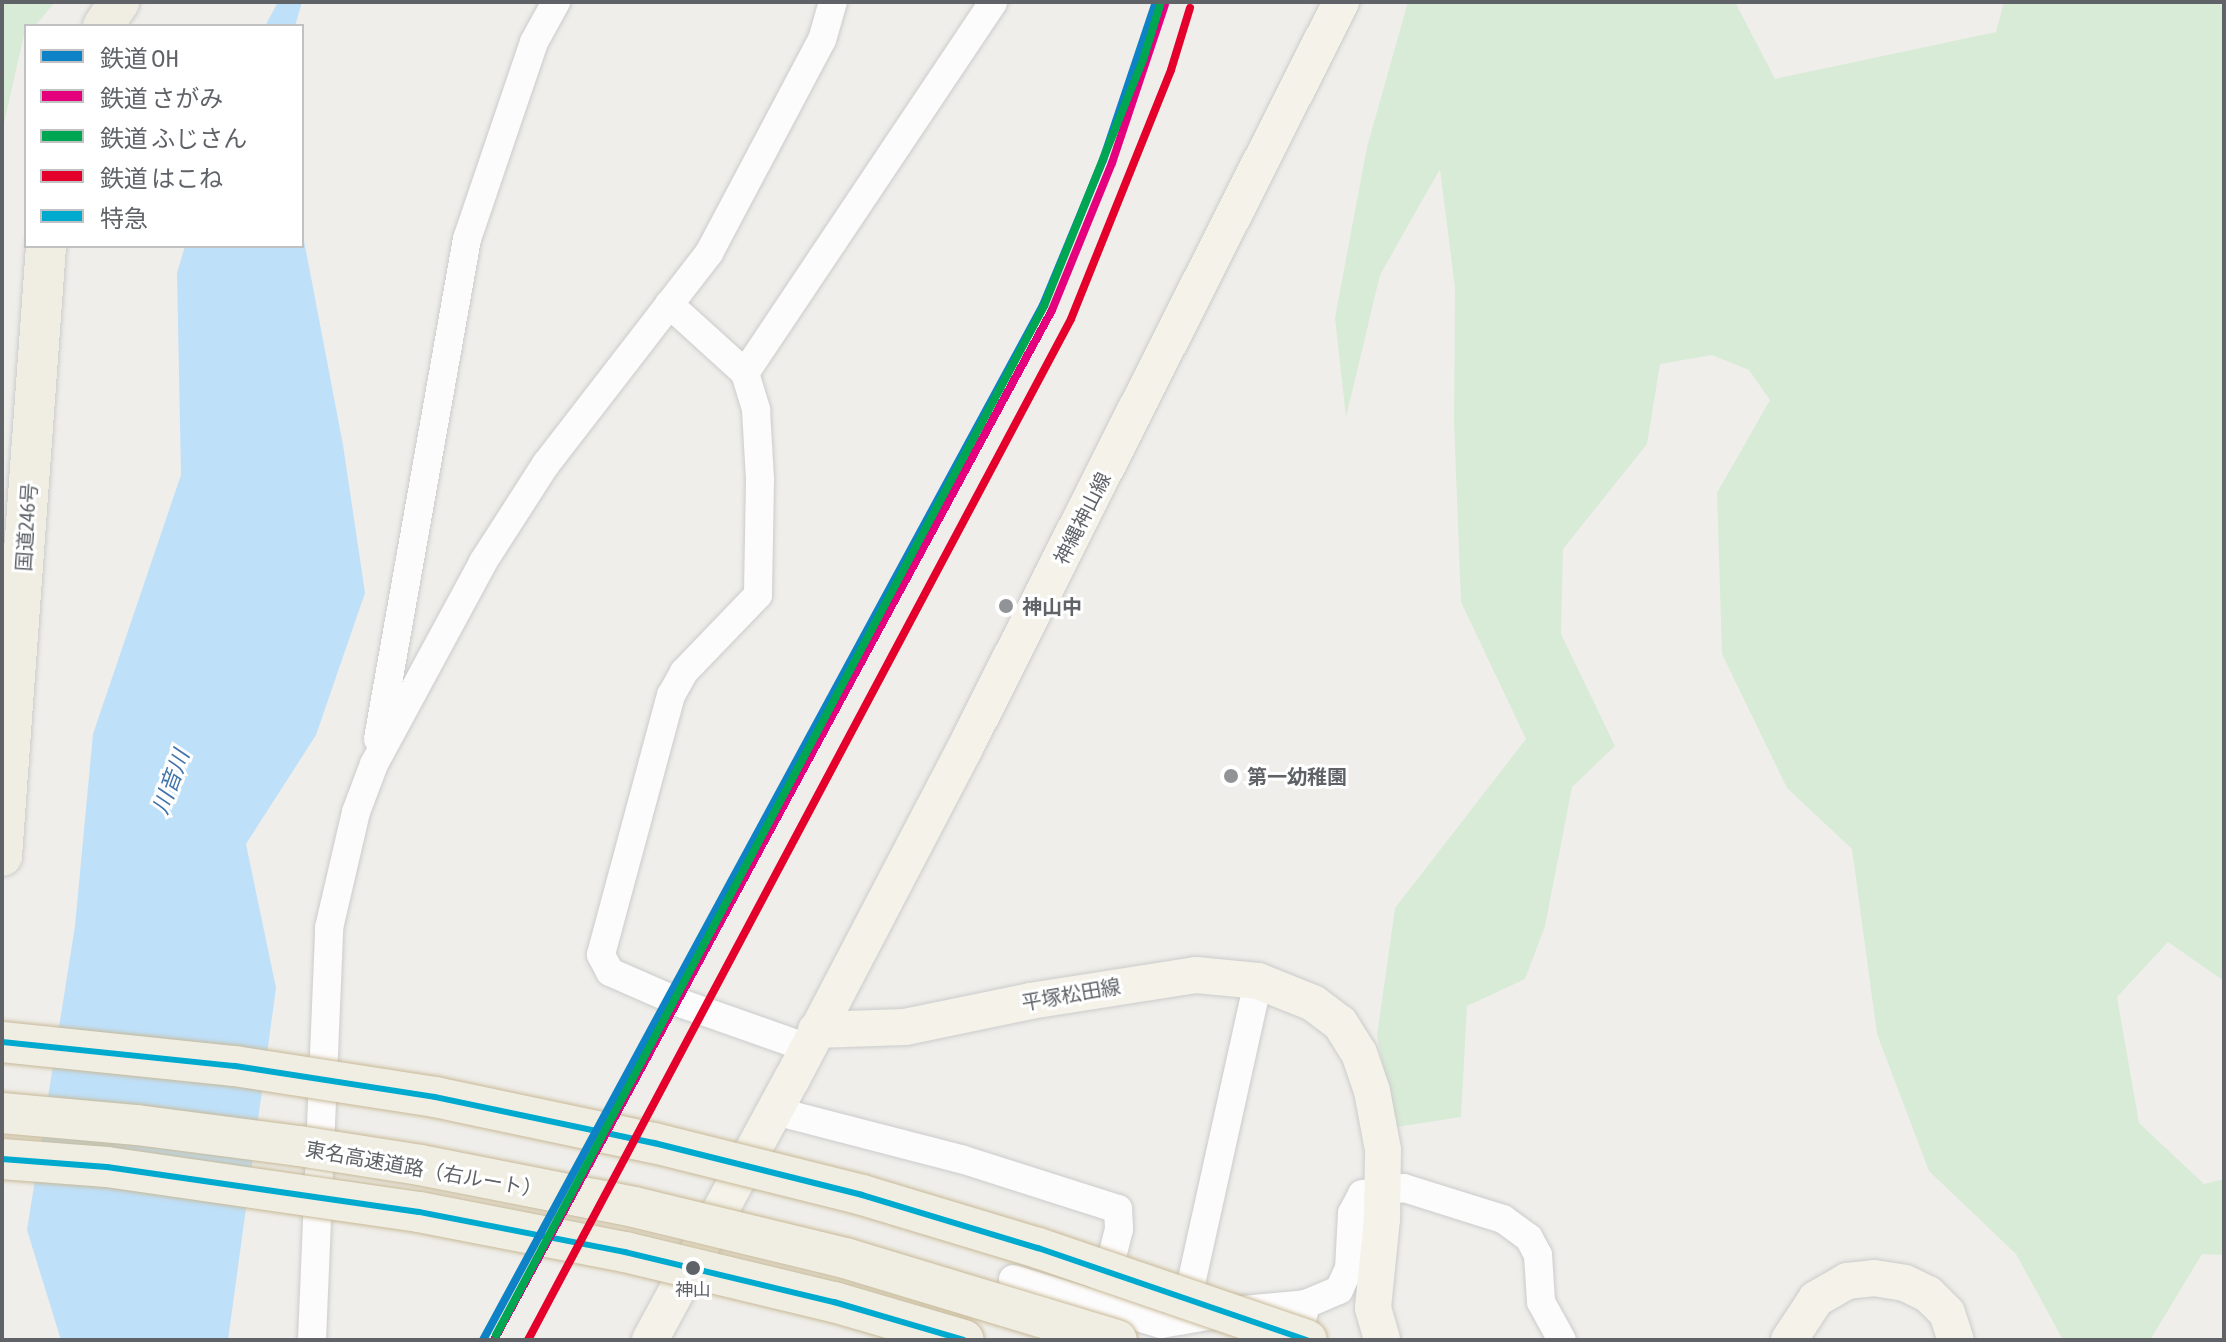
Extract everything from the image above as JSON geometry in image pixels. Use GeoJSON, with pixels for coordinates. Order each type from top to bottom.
{"type":"FeatureCollection","features":[{"type":"Feature","properties":{"kind":"highway"},"geometry":{"type":"LineString","coordinates":[[104,24],[119,2]]}},
{"type":"Feature","properties":{"kind":"highway","name":"国道246号"},"geometry":{"type":"LineString","coordinates":[[2,856],[46,248]]}},
{"type":"Feature","properties":{"kind":"highway"},"geometry":{"type":"LineString","coordinates":[[2,1042],[235,1066],[373,1087],[654,1143],[862,1195],[1306,1328]]}},
{"type":"Feature","properties":{"kind":"highway","name":"東名高速道路（右ルート）"},"geometry":{"type":"LineString","coordinates":[[2,1113],[299,1146],[420,1165],[634,1207],[1108,1323]]}},
{"type":"Feature","properties":{"kind":"highway"},"geometry":{"type":"LineString","coordinates":[[2,1159],[107,1167],[419,1212],[625,1252],[834,1302],[964,1340]]}},
{"type":"Feature","properties":{"kind":"main road","name":"神縄神山線"},"geometry":{"type":"LineString","coordinates":[[812,1039],[1058,566],[1341,2]]}},
{"type":"Feature","properties":{"kind":"main road","name":"平塚松田線"},"geometry":{"type":"LineString","coordinates":[[812,1039],[905,1027],[1159,979],[1196,975],[1258,981],[1313,1003],[1340,1023],[1359,1053],[1372,1091],[1383,1150],[1384,1190],[1373,1308],[1382,1340]]}},
{"type":"Feature","properties":{"kind":"main road"},"geometry":{"type":"LineString","coordinates":[[650,1340],[812,1039]]}},
{"type":"Feature","properties":{"kind":"main road"},"geometry":{"type":"LineString","coordinates":[[1789,1340],[1816,1299],[1847,1281],[1874,1278],[1905,1283],[1928,1294],[1947,1313],[1956,1340]]}},
{"type":"Feature","properties":{"kind":"street"},"geometry":{"type":"LineString","coordinates":[[374,764],[467,239],[534,42],[556,2]]}},
{"type":"Feature","properties":{"kind":"street"},"geometry":{"type":"LineString","coordinates":[[312,1340],[329,928],[356,812],[374,764],[483,562],[546,464],[709,253],[822,40],[833,2]]}},
{"type":"Feature","properties":{"kind":"street"},"geometry":{"type":"LineString","coordinates":[[745,373],[993,2]]}},
{"type":"Feature","properties":{"kind":"street"},"geometry":{"type":"LineString","coordinates":[[669,304],[745,373],[756,410],[760,479],[758,595],[684,672],[671,695],[601,955],[610,972],[683,1004],[812,1039]]}},
{"type":"Feature","properties":{"kind":"street"},"geometry":{"type":"LineString","coordinates":[[1183,1320],[1258,981]]}},
{"type":"Feature","properties":{"kind":"street"},"geometry":{"type":"LineString","coordinates":[[775,1111],[961,1159],[1118,1209],[1119,1229],[1108,1323]]}},
{"type":"Feature","properties":{"kind":"street"},"geometry":{"type":"LineString","coordinates":[[1013,1279],[1108,1323],[1161,1324],[1183,1320],[1306,1328],[1339,1290],[1349,1269],[1352,1213],[1362,1194],[1404,1188],[1503,1219],[1529,1238],[1538,1255],[1541,1302],[1562,1340]]}},
{"type":"Feature","properties":{"kind":"green space"},"geometry":{"type":"Polygon","coordinates":[[[2,2],[55,2],[37,24],[24,24],[2,132],[2,2]]]}},
{"type":"Feature","properties":{"kind":"green space"},"geometry":{"type":"Polygon","coordinates":[[[1408,2],[1735,2],[1775,79],[1996,32],[2004,2],[2224,2],[2224,981],[2168,942],[2117,997],[2139,1123],[2204,1184],[2224,1179],[2224,1255],[2202,1254],[2150,1340],[2063,1340],[2016,1254],[1929,1171],[1877,1034],[1852,849],[1787,788],[1722,654],[1717,493],[1770,400],[1749,370],[1712,355],[1660,364],[1647,444],[1563,549],[1561,634],[1615,746],[1572,787],[1545,926],[1525,979],[1467,1006],[1461,1117],[1396,1127],[1377,1036],[1395,908],[1526,739],[1461,602],[1454,422],[1455,288],[1440,169],[1380,275],[1346,417],[1335,318],[1367,147],[1408,2]]]}},
{"type":"Feature","properties":{"kind":"water"},"geometry":{"type":"Polygon","coordinates":[[[278,2],[302,2],[296,24],[266,24],[278,2]]]}},
{"type":"Feature","properties":{"kind":"water","name":"川音川"},"geometry":{"type":"Polygon","coordinates":[[[304,240],[343,445],[365,593],[316,735],[246,844],[276,988],[228,1340],[61,1340],[27,1230],[75,926],[93,734],[181,475],[177,273],[184,248],[304,248],[304,240]]]}},
{"type":"Feature","properties":{"kind":"rail line","name":"OH"},"geometry":{"type":"LineString","coordinates":[[483,1340],[1043,305],[1103,160],[1156,2]]}},
{"type":"Feature","properties":{"kind":"rail line","name":"ふじさん"},"geometry":{"type":"LineString","coordinates":[[496,1335],[1044,306],[1143,60],[1161,2]]}},
{"type":"Feature","properties":{"kind":"rail line","name":"さがみ"},"geometry":{"type":"LineString","coordinates":[[494,1340],[1052,310],[1112,163],[1165,5]]}},
{"type":"Feature","properties":{"kind":"rail line","name":"はこね"},"geometry":{"type":"LineString","coordinates":[[528,1340],[1071,319],[1171,70],[1190,8]]}},
{"type":"Feature","properties":{"kind":"transit line","name":"特急"},"geometry":{"type":"LineString","coordinates":[[2,1042],[235,1066],[435,1097],[654,1143],[862,1195],[1038,1248],[1307,1340]]}},
{"type":"Feature","properties":{"kind":"transit line","name":"特急"},"geometry":{"type":"LineString","coordinates":[[2,1159],[107,1167],[419,1212],[625,1252],[834,1302],[964,1340]]}},
{"type":"Feature","properties":{"kind":"place","name":"神山中"},"geometry":{"type":"Point","coordinates":[1006,606]}},
{"type":"Feature","properties":{"kind":"place","name":"第一幼稚園"},"geometry":{"type":"Point","coordinates":[1231,776]}},
{"type":"Feature","properties":{"kind":"place","name":"神山"},"geometry":{"type":"Point","coordinates":[693,1268]}}]}
